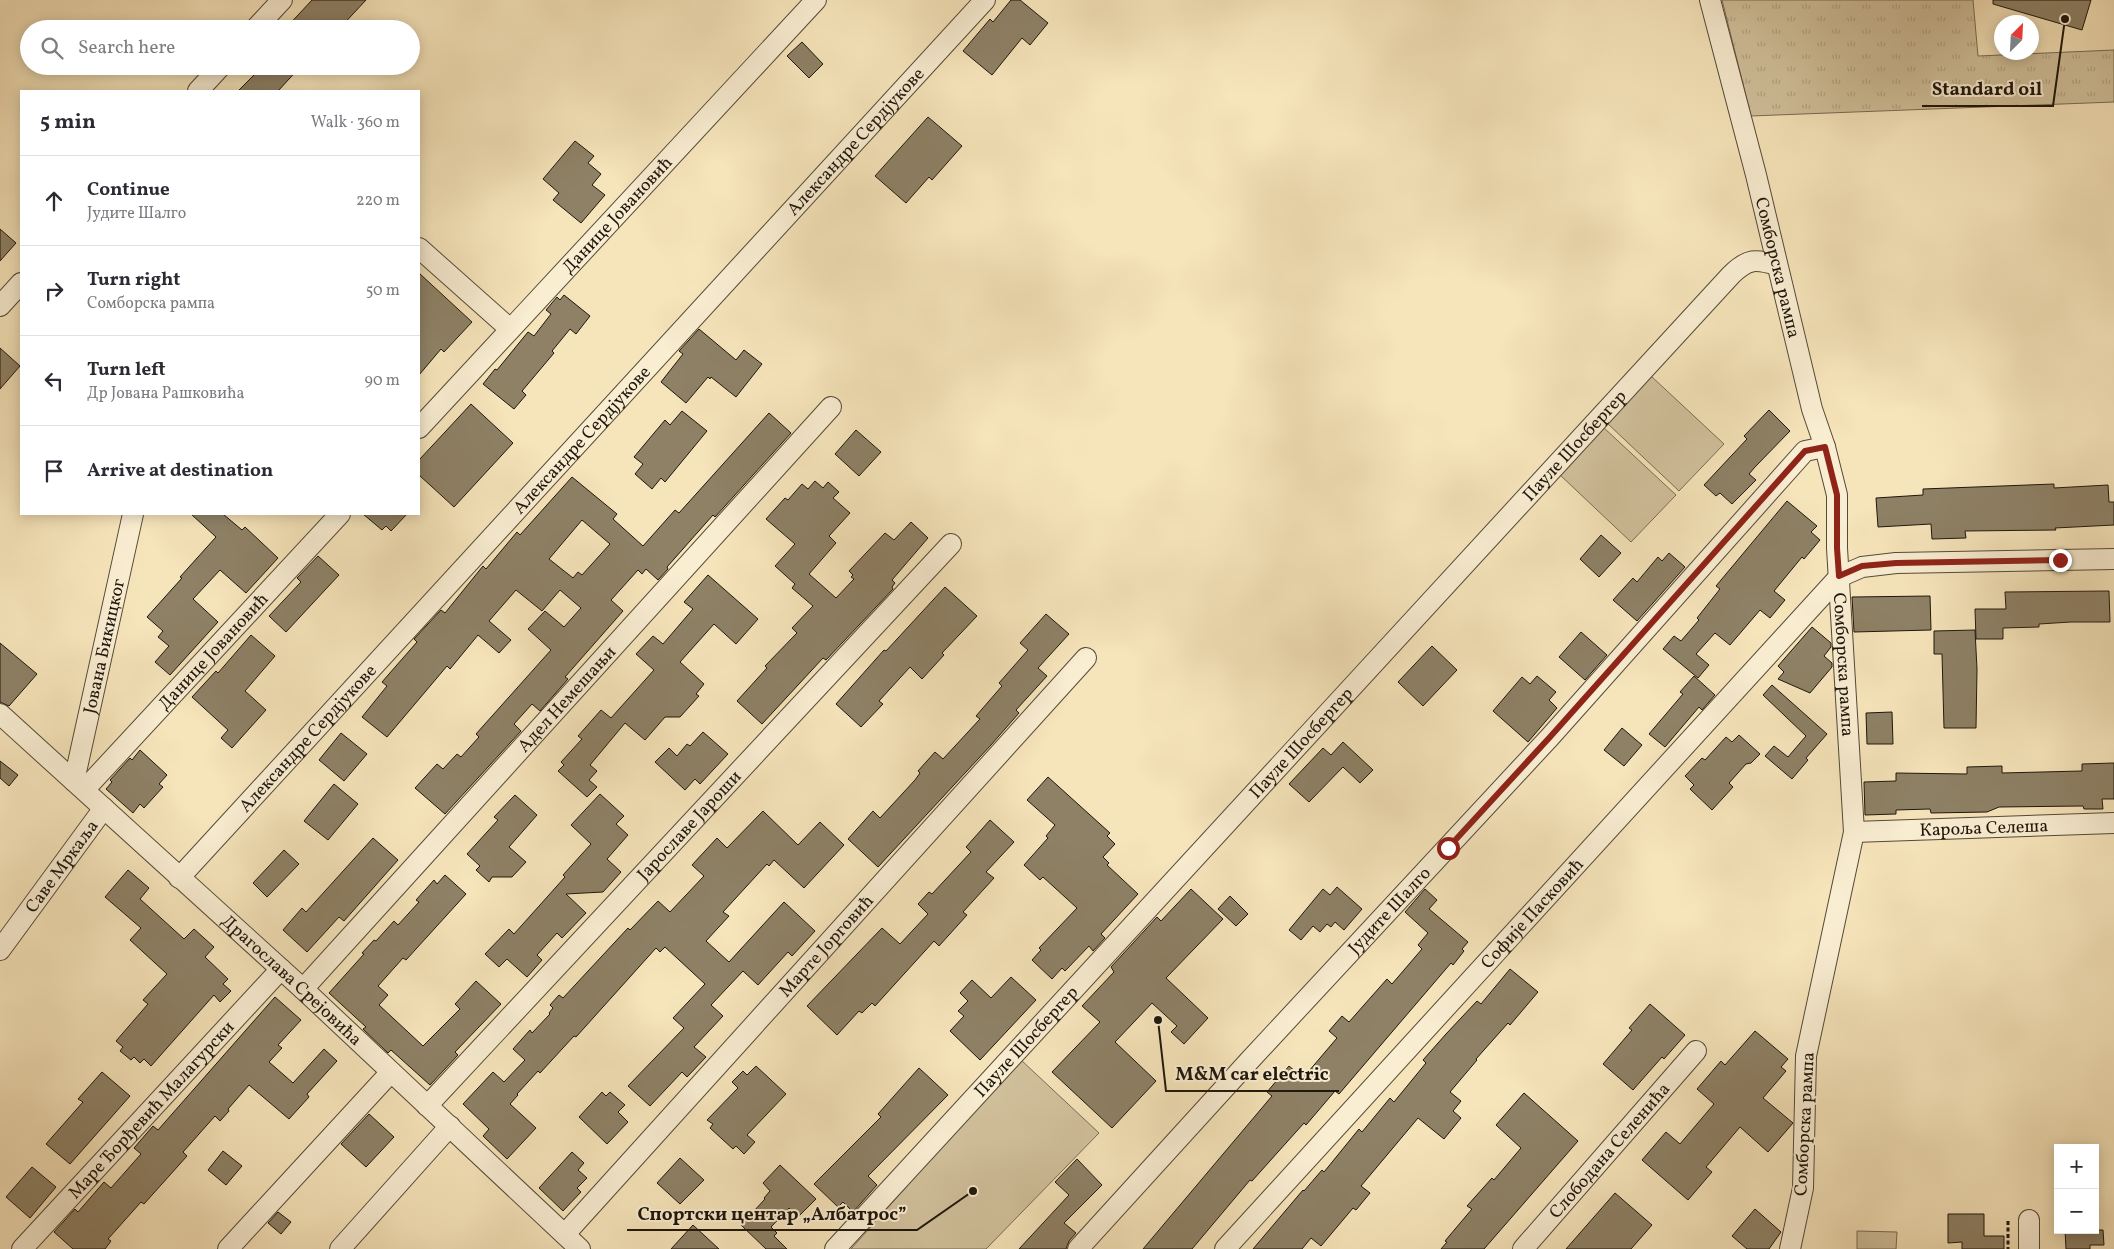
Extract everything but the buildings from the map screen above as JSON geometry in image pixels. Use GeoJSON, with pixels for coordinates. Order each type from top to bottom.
{"type":"FeatureCollection","features":[{"type":"Feature","properties":{"kind":"street"},"geometry":{"type":"LineString","coordinates":[[264,20],[282,0]]}},
{"type":"Feature","properties":{"kind":"street","name":"Данице Јовановић"},"geometry":{"type":"LineString","coordinates":[[420,427],[816,0]]}},
{"type":"Feature","properties":{"kind":"street","name":"Александре Сердјукове"},"geometry":{"type":"LineString","coordinates":[[179,878],[984,0]]}},
{"type":"Feature","properties":{"kind":"street","name":"Сомборска рампа"},"geometry":{"type":"LineString","coordinates":[[1710,0],[1756,175],[1812,409],[1825,447],[1837,495],[1837,548],[1854,832],[1806,1056],[1803,1188],[1790,1249]]}},
{"type":"Feature","properties":{"kind":"street"},"geometry":{"type":"LineString","coordinates":[[199,90],[213,75]]}},
{"type":"Feature","properties":{"kind":"street"},"geometry":{"type":"LineString","coordinates":[[420,249],[510,329]]}},
{"type":"Feature","properties":{"kind":"street","name":"Пауле Шосбергер"},"geometry":{"type":"LineString","coordinates":[[835,1249],[1737,269],[1754,260],[1767,261],[1777,265]]}},
{"type":"Feature","properties":{"kind":"street"},"geometry":{"type":"LineString","coordinates":[[0,306],[20,284]]}},
{"type":"Feature","properties":{"kind":"street","name":"Адел Немешањи"},"geometry":{"type":"LineString","coordinates":[[303,989],[831,407]]}},
{"type":"Feature","properties":{"kind":"street","name":"Јудите Шалго"},"geometry":{"type":"LineString","coordinates":[[1078,1249],[1550,737],[1805,451],[1825,447]]}},
{"type":"Feature","properties":{"kind":"street","name":"Јована Бикицког"},"geometry":{"type":"LineString","coordinates":[[80,785],[133,515]]}},
{"type":"Feature","properties":{"kind":"street","name":"Данице Јовановић"},"geometry":{"type":"LineString","coordinates":[[80,785],[339,515]]}},
{"type":"Feature","properties":{"kind":"street","name":"Јарославе Јароши"},"geometry":{"type":"LineString","coordinates":[[428,1106],[950,544]]}},
{"type":"Feature","properties":{"kind":"street"},"geometry":{"type":"LineString","coordinates":[[1839,576],[1862,566],[1896,563],[2114,559]]}},
{"type":"Feature","properties":{"kind":"street","name":"Софије Пасковић"},"geometry":{"type":"LineString","coordinates":[[1225,1249],[1839,576]]}},
{"type":"Feature","properties":{"kind":"street","name":"Марте Јорговић"},"geometry":{"type":"LineString","coordinates":[[565,1234],[1086,658]]}},
{"type":"Feature","properties":{"kind":"street","name":"Драгослава Срејовића"},"geometry":{"type":"LineString","coordinates":[[0,714],[303,989],[580,1249]]}},
{"type":"Feature","properties":{"kind":"street","name":"Саве Мркаља"},"geometry":{"type":"LineString","coordinates":[[0,950],[104,808]]}},
{"type":"Feature","properties":{"kind":"street","name":"Кароља Селеша"},"geometry":{"type":"LineString","coordinates":[[1854,832],[2114,823]]}},
{"type":"Feature","properties":{"kind":"street","name":"Маре Ђорђевић Малагурски"},"geometry":{"type":"LineString","coordinates":[[22,1249],[280,969]]}},
{"type":"Feature","properties":{"kind":"street","name":"Слободана Селенића"},"geometry":{"type":"LineString","coordinates":[[1523,1249],[1696,1051]]}},
{"type":"Feature","properties":{"kind":"street"},"geometry":{"type":"LineString","coordinates":[[228,1249],[392,1072]]}},
{"type":"Feature","properties":{"kind":"street"},"geometry":{"type":"LineString","coordinates":[[340,1249],[450,1126]]}},
{"type":"Feature","properties":{"kind":"street"},"geometry":{"type":"LineString","coordinates":[[2028,1220],[2029,1249]]}},
{"type":"Feature","properties":{"kind":"path"},"geometry":{"type":"LineString","coordinates":[[2008,1221],[2008,1249]]}},
{"type":"Feature","properties":{"kind":"green space"},"geometry":{"type":"Polygon","coordinates":[[[1722,0],[1973,0],[1978,56],[1994,55],[1994,60],[2039,60],[2039,53],[2114,50],[2114,102],[1751,116],[1722,0]]]}},
{"type":"Feature","properties":{"kind":"green space"},"geometry":{"type":"Polygon","coordinates":[[[1651,376],[1724,444],[1679,491],[1607,423],[1651,376]]]}},
{"type":"Feature","properties":{"kind":"green space"},"geometry":{"type":"Polygon","coordinates":[[[1603,427],[1676,495],[1631,542],[1559,474],[1603,427]]]}},
{"type":"Feature","properties":{"kind":"green space"},"geometry":{"type":"Polygon","coordinates":[[[1020,1059],[1099,1133],[986,1249],[851,1249],[1020,1059]]]}},
{"type":"Feature","properties":{"kind":"green space"},"geometry":{"type":"Polygon","coordinates":[[[1857,1231],[1897,1232],[1896,1249],[1857,1249],[1857,1231]]]}},
{"type":"Feature","properties":{"kind":"place","name":"Standard oil"},"geometry":{"type":"Point","coordinates":[2065,19]}},
{"type":"Feature","properties":{"kind":"place","name":"M&M car electric"},"geometry":{"type":"Point","coordinates":[1158,1020]}},
{"type":"Feature","properties":{"kind":"place","name":"Спортски центар „Албатрос”"},"geometry":{"type":"Point","coordinates":[973,1191]}},
{"type":"Feature","properties":{"kind":"route"},"geometry":{"type":"LineString","coordinates":[[1448,848],[1550,737],[1805,451],[1825,447],[1837,495],[1839,576],[1862,566],[1896,563],[2060,560]]}}]}
